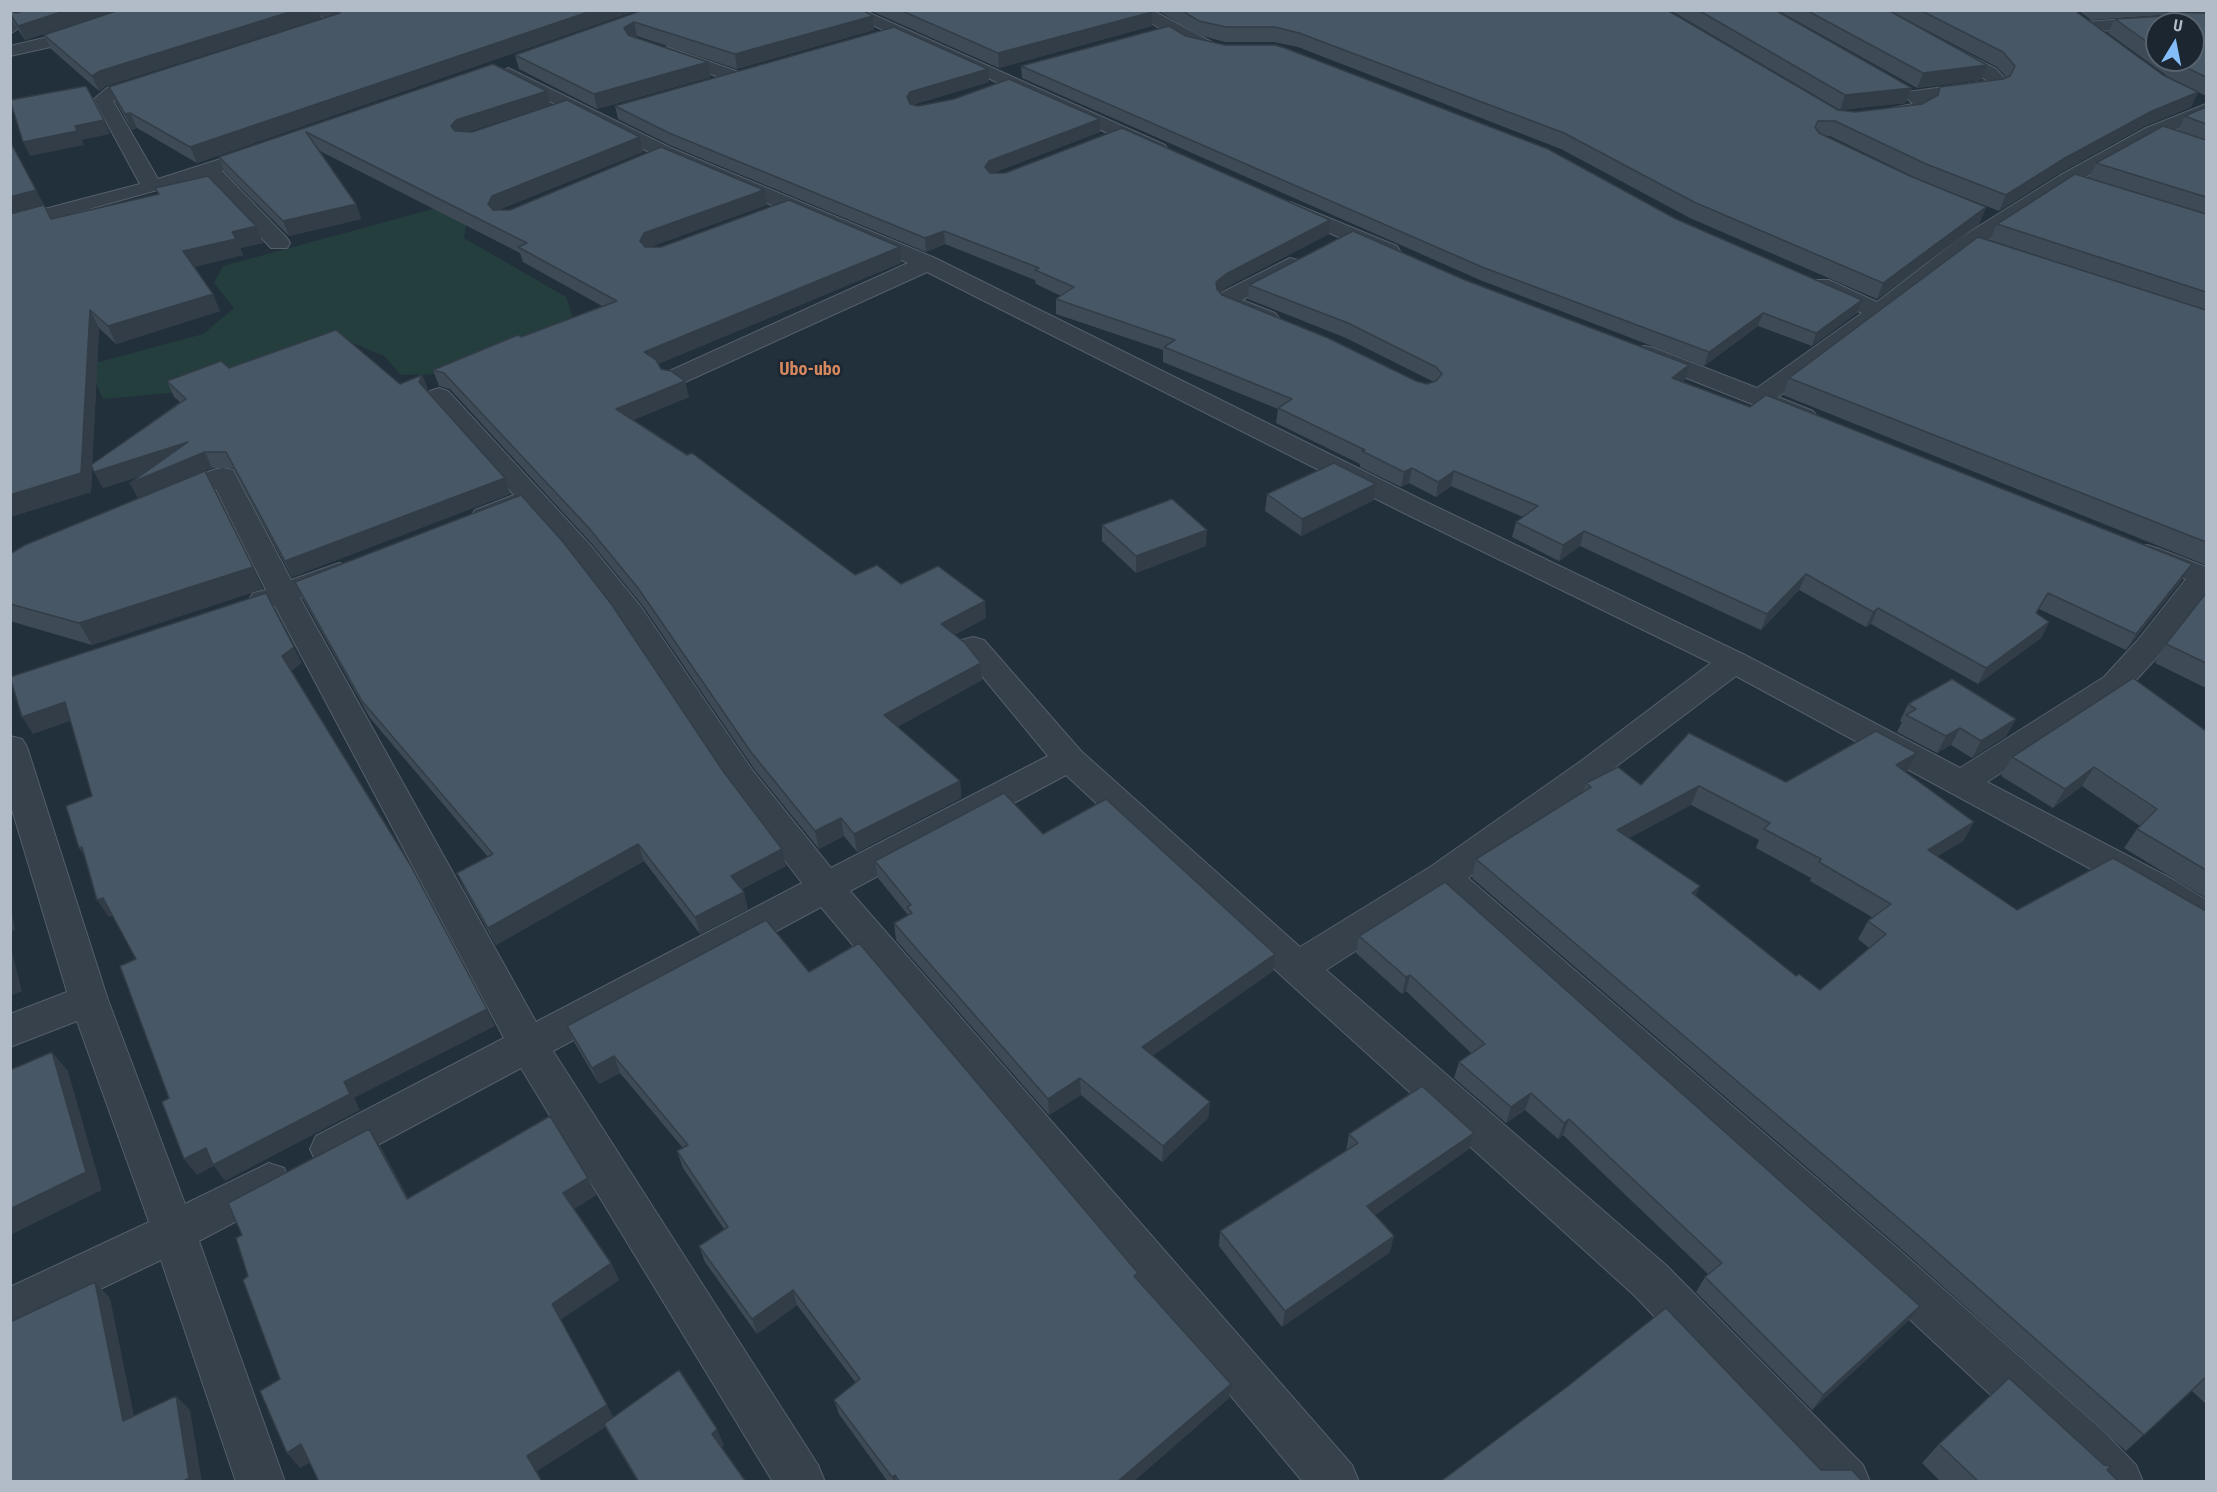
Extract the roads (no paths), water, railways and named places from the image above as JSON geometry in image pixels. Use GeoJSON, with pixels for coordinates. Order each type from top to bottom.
{"type":"FeatureCollection","features":[{"type":"Feature","properties":{"kind":"street"},"geometry":{"type":"LineString","coordinates":[[10,51],[144,10]]}},
{"type":"Feature","properties":{"kind":"street"},"geometry":{"type":"LineString","coordinates":[[283,38],[338,21],[337,18],[319,10]]}},
{"type":"Feature","properties":{"kind":"street"},"geometry":{"type":"LineString","coordinates":[[1139,10],[1192,41],[1224,49]]}},
{"type":"Feature","properties":{"kind":"street"},"geometry":{"type":"LineString","coordinates":[[1868,10],[1990,73],[1998,81],[1996,86],[1914,96]]}},
{"type":"Feature","properties":{"kind":"street"},"geometry":{"type":"LineString","coordinates":[[857,12],[897,32],[1011,76],[1176,157]]}},
{"type":"Feature","properties":{"kind":"street"},"geometry":{"type":"LineString","coordinates":[[18,20],[42,15]]}},
{"type":"Feature","properties":{"kind":"street"},"geometry":{"type":"LineString","coordinates":[[2103,41],[2077,21],[2145,21]]}},
{"type":"Feature","properties":{"kind":"street"},"geometry":{"type":"LineString","coordinates":[[1148,36],[1170,29]]}},
{"type":"Feature","properties":{"kind":"street"},"geometry":{"type":"LineString","coordinates":[[866,41],[897,32]]}},
{"type":"Feature","properties":{"kind":"street"},"geometry":{"type":"LineString","coordinates":[[648,46],[745,75],[703,86]]}},
{"type":"Feature","properties":{"kind":"street"},"geometry":{"type":"LineString","coordinates":[[502,66],[584,112],[653,156],[790,206],[927,263],[1412,506],[1734,662],[2161,890],[2206,918]]}},
{"type":"Feature","properties":{"kind":"street"},"geometry":{"type":"LineString","coordinates":[[152,187],[103,99],[114,93],[171,74]]}},
{"type":"Feature","properties":{"kind":"street"},"geometry":{"type":"LineString","coordinates":[[982,93],[1011,76]]}},
{"type":"Feature","properties":{"kind":"street"},"geometry":{"type":"LineString","coordinates":[[1861,117],[1916,111],[1924,104],[1893,85]]}},
{"type":"Feature","properties":{"kind":"street"},"geometry":{"type":"LineString","coordinates":[[1760,398],[1863,321],[1879,312],[1968,243],[2066,180],[2203,105]]}},
{"type":"Feature","properties":{"kind":"street"},"geometry":{"type":"LineString","coordinates":[[1091,144],[1123,132]]}},
{"type":"Feature","properties":{"kind":"street"},"geometry":{"type":"LineString","coordinates":[[2153,132],[2185,143]]}},
{"type":"Feature","properties":{"kind":"street"},"geometry":{"type":"LineString","coordinates":[[10,225],[152,187],[282,145]]}},
{"type":"Feature","properties":{"kind":"street"},"geometry":{"type":"LineString","coordinates":[[208,169],[279,243]]}},
{"type":"Feature","properties":{"kind":"street"},"geometry":{"type":"LineString","coordinates":[[2066,180],[2088,187]]}},
{"type":"Feature","properties":{"kind":"street"},"geometry":{"type":"LineString","coordinates":[[1271,200],[1410,260]]}},
{"type":"Feature","properties":{"kind":"street"},"geometry":{"type":"LineString","coordinates":[[757,218],[790,206]]}},
{"type":"Feature","properties":{"kind":"street"},"geometry":{"type":"LineString","coordinates":[[1978,213],[2000,222]]}},
{"type":"Feature","properties":{"kind":"street"},"geometry":{"type":"LineString","coordinates":[[1329,245],[1350,234]]}},
{"type":"Feature","properties":{"kind":"street"},"geometry":{"type":"LineString","coordinates":[[1968,243],[1990,250]]}},
{"type":"Feature","properties":{"kind":"street"},"geometry":{"type":"LineString","coordinates":[[1284,324],[1232,304],[1229,298],[1308,256]]}},
{"type":"Feature","properties":{"kind":"street"},"geometry":{"type":"LineString","coordinates":[[674,378],[927,263]]}},
{"type":"Feature","properties":{"kind":"street"},"geometry":{"type":"LineString","coordinates":[[1806,279],[1879,312]]}},
{"type":"Feature","properties":{"kind":"street"},"geometry":{"type":"LineString","coordinates":[[1627,346],[1822,423]]}},
{"type":"Feature","properties":{"kind":"street"},"geometry":{"type":"LineString","coordinates":[[439,396],[581,552],[630,614],[741,779],[825,887],[1335,1482]]}},
{"type":"Feature","properties":{"kind":"street"},"geometry":{"type":"LineString","coordinates":[[136,513],[223,476],[283,594],[528,1045],[801,1482]]}},
{"type":"Feature","properties":{"kind":"street"},"geometry":{"type":"LineString","coordinates":[[456,527],[532,498]]}},
{"type":"Feature","properties":{"kind":"street"},"geometry":{"type":"LineString","coordinates":[[1960,783],[2115,684],[2148,648],[2205,577],[2129,547]]}},
{"type":"Feature","properties":{"kind":"street"},"geometry":{"type":"LineString","coordinates":[[237,609],[370,561]]}},
{"type":"Feature","properties":{"kind":"street"},"geometry":{"type":"LineString","coordinates":[[973,647],[1069,759],[1298,968],[1651,1281],[1846,1482]]}},
{"type":"Feature","properties":{"kind":"street"},"geometry":{"type":"LineString","coordinates":[[1298,968],[1443,877],[1593,769],[1734,662]]}},
{"type":"Feature","properties":{"kind":"street"},"geometry":{"type":"LineString","coordinates":[[10,747],[19,808],[174,1232],[261,1482]]}},
{"type":"Feature","properties":{"kind":"street"},"geometry":{"type":"LineString","coordinates":[[10,1310],[174,1232],[1069,759]]}},
{"type":"Feature","properties":{"kind":"street"},"geometry":{"type":"LineString","coordinates":[[1443,877],[1889,1270],[2080,1442],[2119,1482]]}},
{"type":"Feature","properties":{"kind":"street"},"geometry":{"type":"LineString","coordinates":[[10,1031],[89,1000]]}},
{"type":"Feature","properties":{"kind":"district","name":"Ubo-ubo"},"geometry":{"type":"Point","coordinates":[810,370]}}]}
